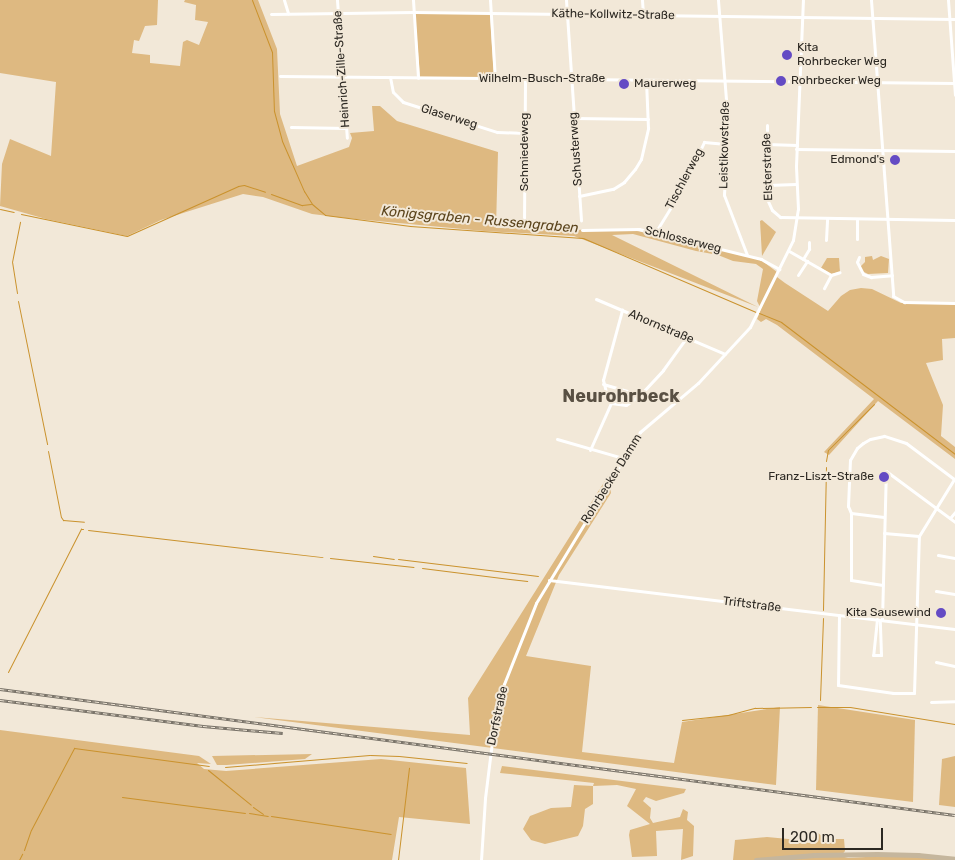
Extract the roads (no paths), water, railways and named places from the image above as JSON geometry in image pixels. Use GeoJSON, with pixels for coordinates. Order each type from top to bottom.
{"type":"FeatureCollection","features":[{"type":"Feature","properties":{"kind":"street"},"geometry":{"type":"LineString","coordinates":[[284,0],[288,13]]}},
{"type":"Feature","properties":{"kind":"street","name":"Heinrich-Zille-Straße"},"geometry":{"type":"LineString","coordinates":[[337,0],[347,138]]}},
{"type":"Feature","properties":{"kind":"street"},"geometry":{"type":"LineString","coordinates":[[413,0],[418,78]]}},
{"type":"Feature","properties":{"kind":"street"},"geometry":{"type":"LineString","coordinates":[[490,0],[495,78]]}},
{"type":"Feature","properties":{"kind":"street","name":"Schusterweg"},"geometry":{"type":"LineString","coordinates":[[566,0],[581,220]]}},
{"type":"Feature","properties":{"kind":"street"},"geometry":{"type":"LineString","coordinates":[[642,0],[643,15]]}},
{"type":"Feature","properties":{"kind":"street","name":"Leistikowstraße"},"geometry":{"type":"LineString","coordinates":[[718,0],[728,123],[724,195],[747,255]]}},
{"type":"Feature","properties":{"kind":"street"},"geometry":{"type":"LineString","coordinates":[[779,270],[789,250],[798,218],[796,147],[803,0]]}},
{"type":"Feature","properties":{"kind":"street"},"geometry":{"type":"LineString","coordinates":[[870,0],[893,296],[904,302],[955,303]]}},
{"type":"Feature","properties":{"kind":"street"},"geometry":{"type":"LineString","coordinates":[[948,0],[955,95]]}},
{"type":"Feature","properties":{"kind":"street","name":"Käthe-Kollwitz-Straße"},"geometry":{"type":"LineString","coordinates":[[271,14],[414,12],[955,19]]}},
{"type":"Feature","properties":{"kind":"street","name":"Wilhelm-Busch-Straße"},"geometry":{"type":"LineString","coordinates":[[280,76],[954,83]]}},
{"type":"Feature","properties":{"kind":"street","name":"Glaserweg"},"geometry":{"type":"LineString","coordinates":[[390,77],[393,92],[403,102],[497,132],[525,133]]}},
{"type":"Feature","properties":{"kind":"street","name":"Schmiedeweg"},"geometry":{"type":"LineString","coordinates":[[524,224],[525,79]]}},
{"type":"Feature","properties":{"kind":"street"},"geometry":{"type":"LineString","coordinates":[[579,196],[613,189],[630,176],[641,159],[648,119],[646,80]]}},
{"type":"Feature","properties":{"kind":"street"},"geometry":{"type":"LineString","coordinates":[[574,118],[648,119]]}},
{"type":"Feature","properties":{"kind":"street","name":"Elsterstraße"},"geometry":{"type":"LineString","coordinates":[[767,125],[767,199],[772,210],[780,217],[955,220]]}},
{"type":"Feature","properties":{"kind":"street"},"geometry":{"type":"LineString","coordinates":[[291,128],[346,128]]}},
{"type":"Feature","properties":{"kind":"street","name":"Tischlerweg"},"geometry":{"type":"LineString","coordinates":[[655,233],[682,189],[704,142],[726,144]]}},
{"type":"Feature","properties":{"kind":"street"},"geometry":{"type":"LineString","coordinates":[[766,144],[796,147],[955,152]]}},
{"type":"Feature","properties":{"kind":"street"},"geometry":{"type":"LineString","coordinates":[[767,185],[796,184]]}},
{"type":"Feature","properties":{"kind":"street"},"geometry":{"type":"LineString","coordinates":[[826,240],[827,219]]}},
{"type":"Feature","properties":{"kind":"street"},"geometry":{"type":"LineString","coordinates":[[857,219],[857,239]]}},
{"type":"Feature","properties":{"kind":"street","name":"Schlosserweg"},"geometry":{"type":"LineString","coordinates":[[582,230],[639,229],[761,259],[779,270]]}},
{"type":"Feature","properties":{"kind":"street"},"geometry":{"type":"LineString","coordinates":[[798,274],[805,260],[810,242]]}},
{"type":"Feature","properties":{"kind":"street"},"geometry":{"type":"LineString","coordinates":[[789,250],[840,278]]}},
{"type":"Feature","properties":{"kind":"street"},"geometry":{"type":"LineString","coordinates":[[859,257],[857,262],[863,274],[871,276],[892,275]]}},
{"type":"Feature","properties":{"kind":"street","name":"Rohrbecker Damm"},"geometry":{"type":"LineString","coordinates":[[550,580],[640,432],[698,383],[750,327],[779,270]]}},
{"type":"Feature","properties":{"kind":"street"},"geometry":{"type":"LineString","coordinates":[[824,288],[832,275],[840,272]]}},
{"type":"Feature","properties":{"kind":"street","name":"Ahornstraße"},"geometry":{"type":"LineString","coordinates":[[596,299],[725,354]]}},
{"type":"Feature","properties":{"kind":"street"},"geometry":{"type":"LineString","coordinates":[[622,310],[603,384],[608,400],[611,403],[626,405],[640,395],[663,370],[686,338]]}},
{"type":"Feature","properties":{"kind":"street"},"geometry":{"type":"LineString","coordinates":[[603,384],[640,395]]}},
{"type":"Feature","properties":{"kind":"street"},"geometry":{"type":"LineString","coordinates":[[590,450],[611,403]]}},
{"type":"Feature","properties":{"kind":"street"},"geometry":{"type":"LineString","coordinates":[[839,615],[838,685],[914,693],[919,536],[954,479],[899,439],[884,436],[870,439],[857,448],[850,460],[848,506],[851,513],[849,577],[853,582],[883,585]]}},
{"type":"Feature","properties":{"kind":"street"},"geometry":{"type":"LineString","coordinates":[[557,439],[623,458]]}},
{"type":"Feature","properties":{"kind":"street"},"geometry":{"type":"LineString","coordinates":[[878,639],[883,585],[886,472],[955,522]]}},
{"type":"Feature","properties":{"kind":"street"},"geometry":{"type":"LineString","coordinates":[[950,518],[955,512]]}},
{"type":"Feature","properties":{"kind":"street"},"geometry":{"type":"LineString","coordinates":[[851,513],[884,517]]}},
{"type":"Feature","properties":{"kind":"street"},"geometry":{"type":"LineString","coordinates":[[884,533],[919,536]]}},
{"type":"Feature","properties":{"kind":"street"},"geometry":{"type":"LineString","coordinates":[[938,555],[955,558]]}},
{"type":"Feature","properties":{"kind":"street","name":"Triftstraße"},"geometry":{"type":"LineString","coordinates":[[550,580],[955,629]]}},
{"type":"Feature","properties":{"kind":"street","name":"Dorfstraße"},"geometry":{"type":"LineString","coordinates":[[481,860],[487,774],[498,704],[531,615],[550,580]]}},
{"type":"Feature","properties":{"kind":"street"},"geometry":{"type":"LineString","coordinates":[[936,592],[955,594]]}},
{"type":"Feature","properties":{"kind":"street"},"geometry":{"type":"LineString","coordinates":[[878,639],[882,640],[882,655],[873,655],[874,640],[878,639]]}},
{"type":"Feature","properties":{"kind":"street"},"geometry":{"type":"LineString","coordinates":[[936,662],[955,666]]}},
{"type":"Feature","properties":{"kind":"street"},"geometry":{"type":"LineString","coordinates":[[931,702],[955,701]]}},
{"type":"Feature","properties":{"kind":"street"},"geometry":{"type":"LineString","coordinates":[[756,860],[814,855],[849,858],[918,855],[952,859]]}},
{"type":"Feature","properties":{"kind":"waterway","name":"Königsgraben - Russengraben"},"geometry":{"type":"LineString","coordinates":[[252,0],[272,52],[274,111],[282,141],[304,191],[312,204],[325,215],[410,226],[583,238],[756,312]]}},
{"type":"Feature","properties":{"kind":"waterway"},"geometry":{"type":"LineString","coordinates":[[21,214],[127,236],[238,186],[244,185],[265,192]]}},
{"type":"Feature","properties":{"kind":"waterway"},"geometry":{"type":"LineString","coordinates":[[271,194],[302,205],[311,204]]}},
{"type":"Feature","properties":{"kind":"waterway"},"geometry":{"type":"LineString","coordinates":[[0,209],[14,212]]}},
{"type":"Feature","properties":{"kind":"waterway"},"geometry":{"type":"LineString","coordinates":[[17,293],[12,262],[20,222]]}},
{"type":"Feature","properties":{"kind":"waterway"},"geometry":{"type":"LineString","coordinates":[[18,301],[47,444]]}},
{"type":"Feature","properties":{"kind":"waterway","name":"Königsgraben - Russengraben"},"geometry":{"type":"LineString","coordinates":[[759,313],[781,322],[955,454]]}},
{"type":"Feature","properties":{"kind":"waterway"},"geometry":{"type":"LineString","coordinates":[[826,461],[828,450],[874,404]]}},
{"type":"Feature","properties":{"kind":"waterway"},"geometry":{"type":"LineString","coordinates":[[48,451],[61,517],[63,520],[84,522]]}},
{"type":"Feature","properties":{"kind":"waterway"},"geometry":{"type":"LineString","coordinates":[[823,610],[826,467]]}},
{"type":"Feature","properties":{"kind":"waterway"},"geometry":{"type":"LineString","coordinates":[[8,672],[81,529],[83,529]]}},
{"type":"Feature","properties":{"kind":"waterway"},"geometry":{"type":"LineString","coordinates":[[88,530],[322,557]]}},
{"type":"Feature","properties":{"kind":"waterway"},"geometry":{"type":"LineString","coordinates":[[373,556],[394,559]]}},
{"type":"Feature","properties":{"kind":"waterway"},"geometry":{"type":"LineString","coordinates":[[330,558],[414,567]]}},
{"type":"Feature","properties":{"kind":"waterway"},"geometry":{"type":"LineString","coordinates":[[398,559],[538,576]]}},
{"type":"Feature","properties":{"kind":"waterway"},"geometry":{"type":"LineString","coordinates":[[422,568],[527,581]]}},
{"type":"Feature","properties":{"kind":"waterway"},"geometry":{"type":"LineString","coordinates":[[820,700],[823,618]]}},
{"type":"Feature","properties":{"kind":"waterway"},"geometry":{"type":"LineString","coordinates":[[682,720],[728,715],[755,708],[811,707]]}},
{"type":"Feature","properties":{"kind":"waterway"},"geometry":{"type":"LineString","coordinates":[[817,707],[850,707],[955,724]]}},
{"type":"Feature","properties":{"kind":"waterway"},"geometry":{"type":"LineString","coordinates":[[24,850],[31,830],[74,748],[209,766]]}},
{"type":"Feature","properties":{"kind":"waterway"},"geometry":{"type":"LineString","coordinates":[[225,767],[370,755],[467,763]]}},
{"type":"Feature","properties":{"kind":"waterway"},"geometry":{"type":"LineString","coordinates":[[398,860],[409,768]]}},
{"type":"Feature","properties":{"kind":"waterway"},"geometry":{"type":"LineString","coordinates":[[208,770],[251,805]]}},
{"type":"Feature","properties":{"kind":"waterway"},"geometry":{"type":"LineString","coordinates":[[122,797],[245,813]]}},
{"type":"Feature","properties":{"kind":"waterway"},"geometry":{"type":"LineString","coordinates":[[253,807],[263,814]]}},
{"type":"Feature","properties":{"kind":"waterway"},"geometry":{"type":"LineString","coordinates":[[249,813],[268,816]]}},
{"type":"Feature","properties":{"kind":"waterway"},"geometry":{"type":"LineString","coordinates":[[271,816],[391,834]]}},
{"type":"Feature","properties":{"kind":"waterway"},"geometry":{"type":"LineString","coordinates":[[19,860],[22,854]]}},
{"type":"Feature","properties":{"kind":"railway"},"geometry":{"type":"LineString","coordinates":[[0,689],[955,815]]}},
{"type":"Feature","properties":{"kind":"railway"},"geometry":{"type":"LineString","coordinates":[[0,700],[203,726],[283,733]]}},
{"type":"Feature","properties":{"kind":"place","name":"Kita Rohrbecker Weg"},"geometry":{"type":"Point","coordinates":[787,55]}},
{"type":"Feature","properties":{"kind":"place","name":"Rohrbecker Weg"},"geometry":{"type":"Point","coordinates":[781,81]}},
{"type":"Feature","properties":{"kind":"place","name":"Maurerweg"},"geometry":{"type":"Point","coordinates":[624,84]}},
{"type":"Feature","properties":{"kind":"place","name":"Edmond's"},"geometry":{"type":"Point","coordinates":[895,160]}},
{"type":"Feature","properties":{"kind":"place","name":"Franz-Liszt-Straße"},"geometry":{"type":"Point","coordinates":[884,477]}},
{"type":"Feature","properties":{"kind":"place","name":"Kita Sausewind"},"geometry":{"type":"Point","coordinates":[941,613]}},
{"type":"Feature","properties":{"kind":"district","name":"Neurohrbeck"},"geometry":{"type":"Point","coordinates":[621,396]}}]}
